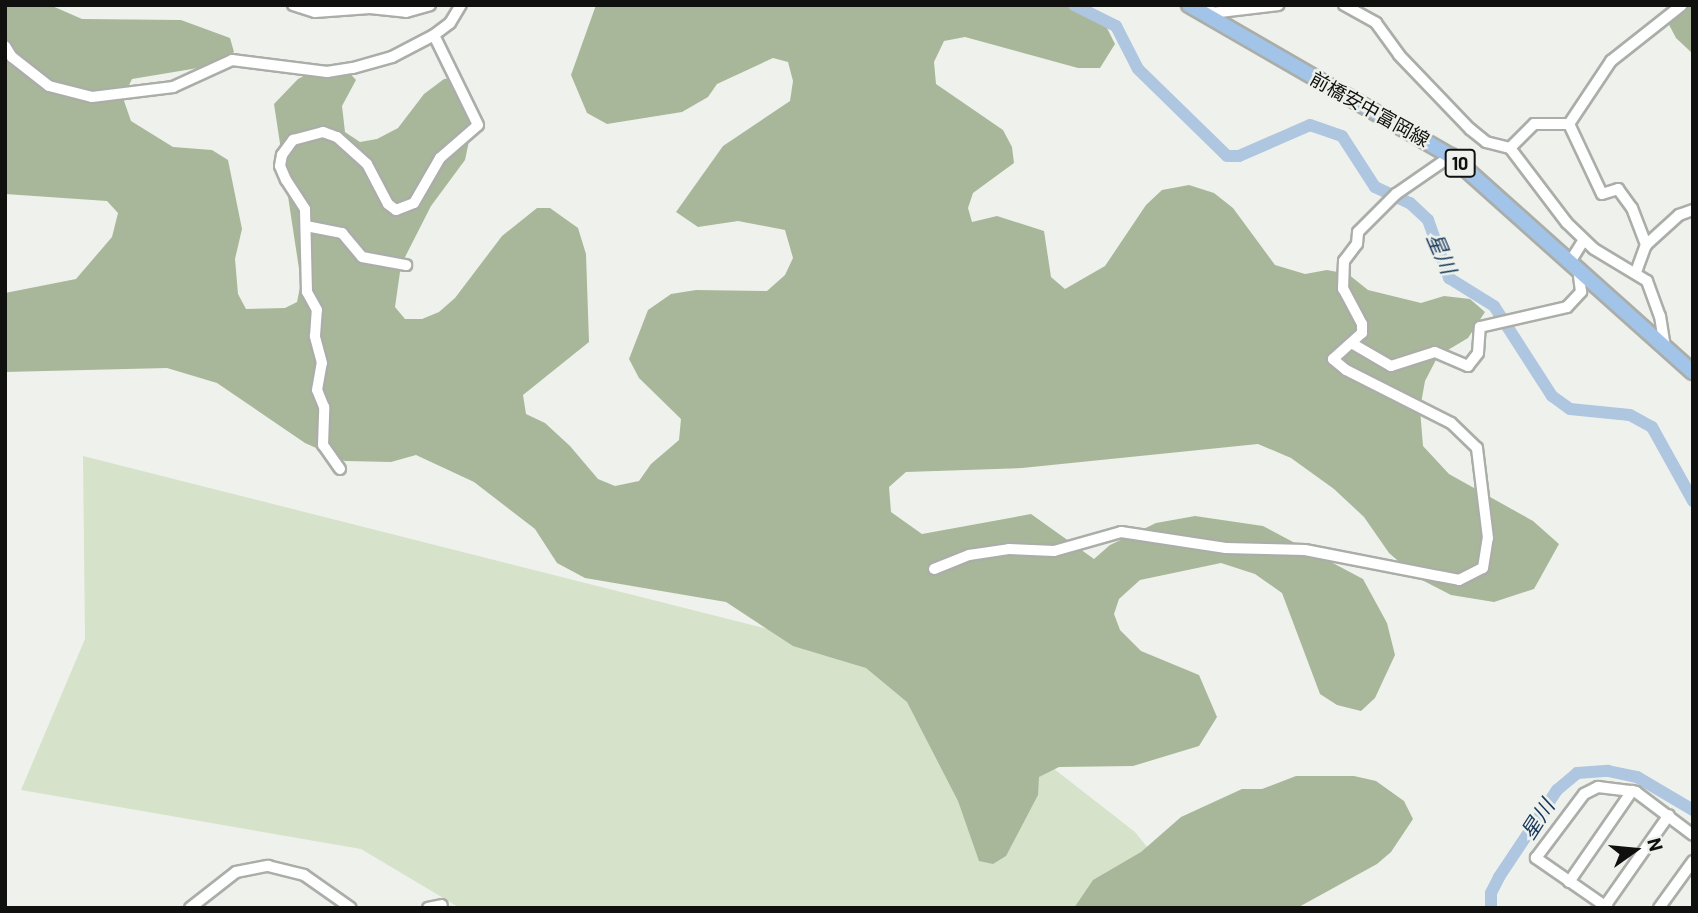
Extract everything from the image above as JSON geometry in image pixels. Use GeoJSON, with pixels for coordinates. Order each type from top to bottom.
{"type":"FeatureCollection","features":[{"type":"Feature","properties":{"kind":"main road","name":"前橋安中富岡線"},"geometry":{"type":"LineString","coordinates":[[1189,5],[1206,10],[1451,156],[1693,372]]}},
{"type":"Feature","properties":{"kind":"street"},"geometry":{"type":"LineString","coordinates":[[293,5],[314,12],[370,8],[405,12],[430,5]]}},
{"type":"Feature","properties":{"kind":"street"},"geometry":{"type":"LineString","coordinates":[[5,46],[12,57],[50,86],[92,97],[173,87],[232,60],[327,72],[353,68],[392,58],[434,35],[450,23],[461,5]]}},
{"type":"Feature","properties":{"kind":"street"},"geometry":{"type":"LineString","coordinates":[[1206,10],[1278,5]]}},
{"type":"Feature","properties":{"kind":"street"},"geometry":{"type":"LineString","coordinates":[[1344,5],[1376,23],[1399,55],[1470,129],[1486,142],[1510,148],[1584,240],[1647,281],[1660,316],[1665,348]]}},
{"type":"Feature","properties":{"kind":"street"},"geometry":{"type":"LineString","coordinates":[[1569,124],[1611,61],[1682,5]]}},
{"type":"Feature","properties":{"kind":"street"},"geometry":{"type":"LineString","coordinates":[[340,470],[323,445],[324,407],[317,390],[322,363],[315,337],[317,310],[307,292],[304,202],[280,166],[293,140],[323,132],[337,137],[368,164],[387,204],[396,209],[414,202],[440,158],[478,125],[434,35]]}},
{"type":"Feature","properties":{"kind":"street"},"geometry":{"type":"LineString","coordinates":[[1510,148],[1534,124],[1559,120],[1569,124],[1602,194],[1618,189],[1632,208],[1646,245]]}},
{"type":"Feature","properties":{"kind":"street"},"geometry":{"type":"LineString","coordinates":[[934,569],[969,555],[1009,549],[1054,551],[1121,533],[1226,548],[1306,551],[1364,565],[1469,579],[1487,561],[1488,538],[1477,448],[1468,436],[1427,408],[1334,363],[1335,355],[1353,344],[1362,333],[1362,324],[1343,289],[1345,261],[1365,221],[1386,208],[1396,194],[1451,156]]}},
{"type":"Feature","properties":{"kind":"street"},"geometry":{"type":"LineString","coordinates":[[1636,272],[1646,245],[1679,215],[1693,210]]}},
{"type":"Feature","properties":{"kind":"street"},"geometry":{"type":"LineString","coordinates":[[306,226],[342,233],[362,257],[407,265]]}},
{"type":"Feature","properties":{"kind":"street"},"geometry":{"type":"LineString","coordinates":[[1353,344],[1391,366],[1434,352],[1462,367],[1473,362],[1480,327],[1567,307],[1581,292],[1574,266],[1584,240]]}},
{"type":"Feature","properties":{"kind":"street"},"geometry":{"type":"LineString","coordinates":[[1669,815],[1606,907],[1536,858],[1584,794],[1598,787],[1632,791],[1669,815],[1693,835]]}},
{"type":"Feature","properties":{"kind":"street"},"geometry":{"type":"LineString","coordinates":[[1569,882],[1632,791]]}},
{"type":"Feature","properties":{"kind":"street"},"geometry":{"type":"LineString","coordinates":[[1659,908],[1693,861]]}},
{"type":"Feature","properties":{"kind":"street"},"geometry":{"type":"LineString","coordinates":[[190,908],[236,872],[268,866],[304,875],[351,908]]}},
{"type":"Feature","properties":{"kind":"street"},"geometry":{"type":"LineString","coordinates":[[428,908],[442,905]]}},
{"type":"Feature","properties":{"kind":"green space"},"geometry":{"type":"Polygon","coordinates":[[[5,5],[50,5],[82,19],[181,20],[230,38],[234,52],[216,65],[132,79],[123,98],[131,121],[173,147],[212,150],[228,160],[242,229],[235,259],[238,294],[246,309],[285,308],[297,302],[301,282],[274,104],[298,79],[322,66],[342,65],[356,80],[342,106],[345,132],[360,142],[377,139],[398,128],[424,94],[444,79],[455,78],[472,127],[465,160],[431,206],[401,265],[395,307],[405,319],[422,319],[439,312],[455,298],[502,236],[537,208],[550,208],[578,228],[586,254],[589,342],[523,395],[526,414],[545,423],[570,446],[598,479],[615,486],[639,481],[651,464],[679,440],[681,419],[639,378],[629,359],[648,310],[671,294],[696,290],[767,291],[785,275],[793,258],[785,230],[738,221],[698,227],[676,212],[723,146],[790,101],[793,81],[788,62],[773,58],[717,84],[708,97],[682,112],[607,124],[587,113],[571,75],[596,5],[1073,5],[1103,20],[1115,44],[1100,68],[1078,68],[965,37],[944,41],[934,62],[936,84],[1003,130],[1012,147],[1014,163],[973,193],[968,208],[972,222],[997,216],[1044,231],[1051,277],[1065,289],[1105,266],[1146,205],[1162,190],[1189,185],[1214,193],[1233,208],[1275,265],[1305,274],[1327,270],[1348,274],[1368,290],[1421,303],[1444,296],[1470,299],[1485,312],[1468,338],[1438,356],[1425,381],[1420,409],[1423,446],[1449,474],[1533,521],[1559,544],[1534,589],[1494,602],[1451,595],[1418,578],[1389,553],[1364,517],[1334,489],[1291,458],[1258,444],[1022,468],[906,472],[889,487],[891,512],[922,534],[1031,514],[1094,559],[1110,545],[1156,523],[1195,516],[1263,526],[1363,579],[1387,623],[1395,655],[1375,698],[1361,711],[1337,705],[1320,694],[1282,593],[1255,574],[1221,563],[1140,580],[1119,599],[1114,614],[1120,630],[1141,651],[1199,675],[1217,717],[1199,746],[1133,766],[1059,767],[1039,777],[1038,795],[1006,856],[993,864],[979,861],[958,801],[907,702],[866,668],[793,646],[726,602],[585,578],[557,563],[535,529],[474,482],[416,455],[391,462],[345,461],[305,443],[217,383],[167,368],[5,372],[5,293],[76,279],[112,237],[118,213],[107,201],[5,194],[5,5]]]}},
{"type":"Feature","properties":{"kind":"green space"},"geometry":{"type":"Polygon","coordinates":[[[1670,5],[1693,5],[1693,54],[1676,38],[1666,19],[1670,5]]]}},
{"type":"Feature","properties":{"kind":"green space"},"geometry":{"type":"Polygon","coordinates":[[[83,456],[926,669],[1135,832],[1196,908],[460,908],[361,849],[21,790],[85,639],[83,456]]]}},
{"type":"Feature","properties":{"kind":"green space"},"geometry":{"type":"Polygon","coordinates":[[[1296,776],[1354,776],[1376,781],[1404,801],[1413,819],[1391,852],[1377,864],[1297,908],[1074,908],[1093,880],[1141,852],[1181,817],[1242,789],[1262,789],[1296,776]]]}},
{"type":"Feature","properties":{"kind":"waterway","name":"星川"},"geometry":{"type":"LineString","coordinates":[[1074,5],[1116,26],[1138,69],[1227,156],[1239,156],[1310,125],[1342,136],[1375,187],[1410,203],[1428,220],[1449,278],[1494,306],[1552,396],[1570,409],[1630,415],[1652,427],[1693,501]]}},
{"type":"Feature","properties":{"kind":"waterway","name":"星川"},"geometry":{"type":"LineString","coordinates":[[1491,908],[1491,893],[1499,877],[1557,790],[1577,773],[1608,771],[1637,777],[1693,810]]}}]}
